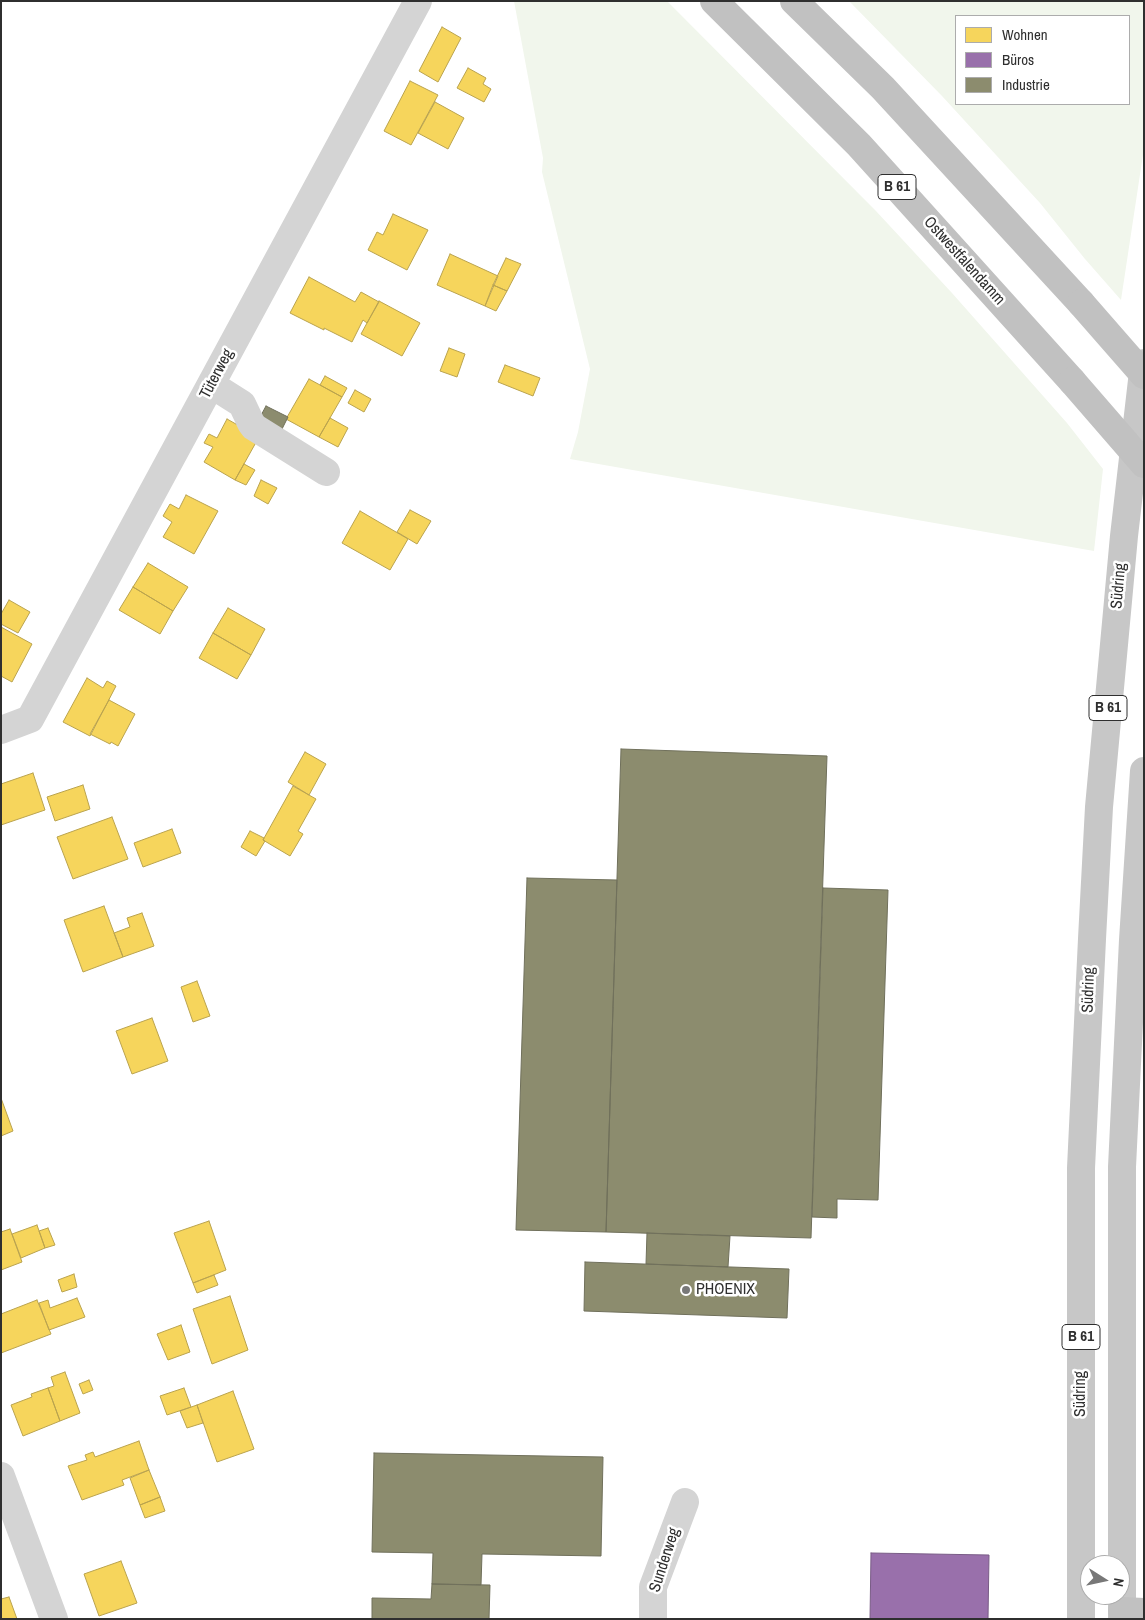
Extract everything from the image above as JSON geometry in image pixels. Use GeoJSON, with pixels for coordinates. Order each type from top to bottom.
{"type":"FeatureCollection","features":[{"type":"Feature","properties":{"kind":"highway","name":"Ostwestfalendamm"},"geometry":{"type":"LineString","coordinates":[[714,1],[859,145],[1072,381],[1144,464]]}},
{"type":"Feature","properties":{"kind":"highway"},"geometry":{"type":"LineString","coordinates":[[794,1],[883,88],[1081,303],[1144,376]]}},
{"type":"Feature","properties":{"kind":"main road","name":"Südring"},"geometry":{"type":"LineString","coordinates":[[1081,1619],[1081,1168],[1092,940],[1099,807],[1123,546],[1144,363]]}},
{"type":"Feature","properties":{"kind":"main road"},"geometry":{"type":"LineString","coordinates":[[1125,1615],[1122,1167],[1132,940],[1144,771]]}},
{"type":"Feature","properties":{"kind":"street","name":"Tüterweg"},"geometry":{"type":"LineString","coordinates":[[1,730],[30,719],[418,1]]}},
{"type":"Feature","properties":{"kind":"street"},"geometry":{"type":"LineString","coordinates":[[212,385],[242,404],[254,426],[326,472]]}},
{"type":"Feature","properties":{"kind":"street"},"geometry":{"type":"LineString","coordinates":[[1,1476],[54,1619]]}},
{"type":"Feature","properties":{"kind":"street","name":"Sunderweg"},"geometry":{"type":"LineString","coordinates":[[653,1619],[653,1587],[685,1502]]}},
{"type":"Feature","properties":{"kind":"shaded area"},"geometry":{"type":"Polygon","coordinates":[[[514,1],[667,1],[876,211],[952,293],[1067,423],[1103,469],[1094,551],[570,459],[578,432],[590,369],[542,172],[543,158],[514,1]]]}},
{"type":"Feature","properties":{"kind":"shaded area"},"geometry":{"type":"Polygon","coordinates":[[[849,1],[1144,1],[1144,148],[1121,300],[1040,203],[942,96],[849,1]]]}},
{"type":"Feature","properties":{"kind":"building: Wohnen"},"geometry":{"type":"Polygon","coordinates":[[[442,27],[461,38],[438,82],[419,71],[442,27]]]}},
{"type":"Feature","properties":{"kind":"building: Wohnen"},"geometry":{"type":"Polygon","coordinates":[[[468,68],[486,78],[483,84],[491,89],[484,102],[457,88],[468,68]]]}},
{"type":"Feature","properties":{"kind":"building: Wohnen"},"geometry":{"type":"Polygon","coordinates":[[[410,81],[438,95],[411,145],[384,131],[410,81]]]}},
{"type":"Feature","properties":{"kind":"building: Wohnen"},"geometry":{"type":"Polygon","coordinates":[[[435,102],[464,118],[448,149],[418,133],[435,102]]]}},
{"type":"Feature","properties":{"kind":"building: Wohnen"},"geometry":{"type":"Polygon","coordinates":[[[393,214],[428,230],[407,270],[368,250],[377,232],[383,235],[393,214]]]}},
{"type":"Feature","properties":{"kind":"building: Wohnen"},"geometry":{"type":"Polygon","coordinates":[[[450,254],[498,276],[485,306],[437,285],[450,254]]]}},
{"type":"Feature","properties":{"kind":"building: Wohnen"},"geometry":{"type":"Polygon","coordinates":[[[506,258],[521,264],[507,291],[493,285],[506,258]]]}},
{"type":"Feature","properties":{"kind":"building: Wohnen"},"geometry":{"type":"Polygon","coordinates":[[[309,277],[355,302],[361,292],[379,302],[367,323],[363,320],[352,342],[290,313],[309,277]]]}},
{"type":"Feature","properties":{"kind":"building: Wohnen"},"geometry":{"type":"Polygon","coordinates":[[[493,285],[507,291],[496,311],[485,306],[493,285]]]}},
{"type":"Feature","properties":{"kind":"building: Wohnen"},"geometry":{"type":"Polygon","coordinates":[[[379,301],[420,323],[402,356],[361,334],[379,301]]]}},
{"type":"Feature","properties":{"kind":"building: Wohnen"},"geometry":{"type":"Polygon","coordinates":[[[449,348],[465,354],[457,377],[440,371],[449,348]]]}},
{"type":"Feature","properties":{"kind":"building: Wohnen"},"geometry":{"type":"Polygon","coordinates":[[[505,365],[540,378],[533,396],[498,382],[505,365]]]}},
{"type":"Feature","properties":{"kind":"building: Wohnen"},"geometry":{"type":"Polygon","coordinates":[[[325,376],[347,388],[342,397],[320,385],[325,376]]]}},
{"type":"Feature","properties":{"kind":"building: Wohnen"},"geometry":{"type":"Polygon","coordinates":[[[309,379],[342,397],[319,437],[286,419],[309,379]]]}},
{"type":"Feature","properties":{"kind":"building: Wohnen"},"geometry":{"type":"Polygon","coordinates":[[[355,390],[371,399],[364,412],[348,403],[355,390]]]}},
{"type":"Feature","properties":{"kind":"building: Wohnen"},"geometry":{"type":"Polygon","coordinates":[[[330,418],[348,428],[338,447],[319,437],[330,418]]]}},
{"type":"Feature","properties":{"kind":"building: Wohnen"},"geometry":{"type":"Polygon","coordinates":[[[227,419],[259,437],[235,480],[204,462],[213,447],[204,443],[209,434],[217,438],[227,419]]]}},
{"type":"Feature","properties":{"kind":"building: Wohnen"},"geometry":{"type":"Polygon","coordinates":[[[244,464],[255,470],[246,485],[235,480],[244,464]]]}},
{"type":"Feature","properties":{"kind":"building: Wohnen"},"geometry":{"type":"Polygon","coordinates":[[[261,480],[277,488],[268,504],[254,496],[261,480]]]}},
{"type":"Feature","properties":{"kind":"building: Wohnen"},"geometry":{"type":"Polygon","coordinates":[[[186,495],[218,511],[194,554],[163,537],[172,522],[163,516],[170,504],[179,509],[186,495]]]}},
{"type":"Feature","properties":{"kind":"building: Wohnen"},"geometry":{"type":"Polygon","coordinates":[[[410,510],[431,521],[417,544],[397,532],[410,510]]]}},
{"type":"Feature","properties":{"kind":"building: Wohnen"},"geometry":{"type":"Polygon","coordinates":[[[360,511],[408,539],[390,570],[342,543],[360,511]]]}},
{"type":"Feature","properties":{"kind":"building: Wohnen"},"geometry":{"type":"Polygon","coordinates":[[[148,563],[188,587],[173,611],[133,587],[148,563]]]}},
{"type":"Feature","properties":{"kind":"building: Wohnen"},"geometry":{"type":"Polygon","coordinates":[[[133,587],[173,611],[160,634],[119,610],[133,587]]]}},
{"type":"Feature","properties":{"kind":"building: Wohnen"},"geometry":{"type":"Polygon","coordinates":[[[9,600],[30,612],[18,633],[1,624],[1,614],[9,600]]]}},
{"type":"Feature","properties":{"kind":"building: Wohnen"},"geometry":{"type":"Polygon","coordinates":[[[228,608],[265,629],[251,655],[213,633],[228,608]]]}},
{"type":"Feature","properties":{"kind":"building: Wohnen"},"geometry":{"type":"Polygon","coordinates":[[[1,627],[32,644],[12,682],[1,676],[1,627]]]}},
{"type":"Feature","properties":{"kind":"building: Wohnen"},"geometry":{"type":"Polygon","coordinates":[[[213,633],[251,655],[237,679],[199,658],[213,633]]]}},
{"type":"Feature","properties":{"kind":"building: Wohnen"},"geometry":{"type":"Polygon","coordinates":[[[87,678],[103,688],[107,681],[116,686],[90,736],[63,722],[87,678]]]}},
{"type":"Feature","properties":{"kind":"building: Wohnen"},"geometry":{"type":"Polygon","coordinates":[[[109,700],[135,714],[118,746],[90,734],[109,700]]]}},
{"type":"Feature","properties":{"kind":"building: Wohnen"},"geometry":{"type":"Polygon","coordinates":[[[305,752],[326,764],[309,795],[288,782],[305,752]]]}},
{"type":"Feature","properties":{"kind":"building: Wohnen"},"geometry":{"type":"Polygon","coordinates":[[[33,773],[45,810],[1,825],[1,784],[33,773]]]}},
{"type":"Feature","properties":{"kind":"building: Wohnen"},"geometry":{"type":"Polygon","coordinates":[[[83,785],[90,809],[55,821],[47,797],[83,785]]]}},
{"type":"Feature","properties":{"kind":"building: Wohnen"},"geometry":{"type":"Polygon","coordinates":[[[293,786],[316,799],[298,831],[303,834],[290,856],[263,840],[293,786]]]}},
{"type":"Feature","properties":{"kind":"building: Wohnen"},"geometry":{"type":"Polygon","coordinates":[[[112,817],[128,859],[73,879],[57,837],[112,817]]]}},
{"type":"Feature","properties":{"kind":"building: Wohnen"},"geometry":{"type":"Polygon","coordinates":[[[172,829],[181,853],[143,867],[134,843],[172,829]]]}},
{"type":"Feature","properties":{"kind":"building: Wohnen"},"geometry":{"type":"Polygon","coordinates":[[[250,831],[264,838],[263,840],[265,841],[256,856],[241,847],[250,831]]]}},
{"type":"Feature","properties":{"kind":"building: Wohnen"},"geometry":{"type":"Polygon","coordinates":[[[104,906],[123,957],[83,972],[64,920],[104,906]]]}},
{"type":"Feature","properties":{"kind":"building: Wohnen"},"geometry":{"type":"Polygon","coordinates":[[[142,913],[154,946],[123,957],[114,933],[130,927],[127,918],[142,913]]]}},
{"type":"Feature","properties":{"kind":"building: Wohnen"},"geometry":{"type":"Polygon","coordinates":[[[197,981],[210,1016],[193,1022],[181,987],[197,981]]]}},
{"type":"Feature","properties":{"kind":"building: Wohnen"},"geometry":{"type":"Polygon","coordinates":[[[152,1018],[168,1061],[132,1074],[116,1031],[152,1018]]]}},
{"type":"Feature","properties":{"kind":"building: Wohnen"},"geometry":{"type":"Polygon","coordinates":[[[1,1098],[13,1131],[1,1136],[1,1098]]]}},
{"type":"Feature","properties":{"kind":"building: Wohnen"},"geometry":{"type":"Polygon","coordinates":[[[209,1221],[226,1270],[193,1283],[174,1233],[209,1221]]]}},
{"type":"Feature","properties":{"kind":"building: Wohnen"},"geometry":{"type":"Polygon","coordinates":[[[37,1225],[45,1248],[21,1258],[12,1234],[37,1225]]]}},
{"type":"Feature","properties":{"kind":"building: Wohnen"},"geometry":{"type":"Polygon","coordinates":[[[48,1228],[55,1245],[45,1248],[39,1231],[48,1228]]]}},
{"type":"Feature","properties":{"kind":"building: Wohnen"},"geometry":{"type":"Polygon","coordinates":[[[10,1229],[22,1262],[1,1270],[1,1232],[10,1229]]]}},
{"type":"Feature","properties":{"kind":"building: Wohnen"},"geometry":{"type":"Polygon","coordinates":[[[74,1274],[77,1287],[62,1292],[58,1280],[74,1274]]]}},
{"type":"Feature","properties":{"kind":"building: Wohnen"},"geometry":{"type":"Polygon","coordinates":[[[214,1275],[218,1285],[197,1293],[193,1283],[214,1275]]]}},
{"type":"Feature","properties":{"kind":"building: Wohnen"},"geometry":{"type":"Polygon","coordinates":[[[230,1296],[248,1350],[212,1364],[193,1309],[230,1296]]]}},
{"type":"Feature","properties":{"kind":"building: Wohnen"},"geometry":{"type":"Polygon","coordinates":[[[77,1298],[85,1317],[49,1330],[39,1303],[48,1300],[50,1308],[77,1298]]]}},
{"type":"Feature","properties":{"kind":"building: Wohnen"},"geometry":{"type":"Polygon","coordinates":[[[37,1300],[51,1334],[1,1353],[1,1314],[37,1300]]]}},
{"type":"Feature","properties":{"kind":"building: Wohnen"},"geometry":{"type":"Polygon","coordinates":[[[181,1325],[190,1352],[168,1360],[157,1334],[181,1325]]]}},
{"type":"Feature","properties":{"kind":"building: Wohnen"},"geometry":{"type":"Polygon","coordinates":[[[65,1372],[80,1413],[60,1421],[48,1388],[54,1386],[51,1377],[65,1372]]]}},
{"type":"Feature","properties":{"kind":"building: Wohnen"},"geometry":{"type":"Polygon","coordinates":[[[89,1380],[93,1390],[83,1394],[79,1384],[89,1380]]]}},
{"type":"Feature","properties":{"kind":"building: Wohnen"},"geometry":{"type":"Polygon","coordinates":[[[48,1388],[60,1421],[23,1436],[11,1405],[32,1397],[31,1394],[48,1388]]]}},
{"type":"Feature","properties":{"kind":"building: Wohnen"},"geometry":{"type":"Polygon","coordinates":[[[184,1388],[191,1407],[167,1415],[160,1396],[184,1388]]]}},
{"type":"Feature","properties":{"kind":"building: Wohnen"},"geometry":{"type":"Polygon","coordinates":[[[233,1391],[254,1449],[217,1462],[197,1405],[233,1391]]]}},
{"type":"Feature","properties":{"kind":"building: Wohnen"},"geometry":{"type":"Polygon","coordinates":[[[197,1405],[203,1423],[187,1428],[180,1411],[197,1405]]]}},
{"type":"Feature","properties":{"kind":"building: Wohnen"},"geometry":{"type":"Polygon","coordinates":[[[139,1441],[149,1470],[122,1480],[124,1485],[82,1500],[68,1466],[87,1460],[85,1455],[93,1452],[95,1457],[139,1441]]]}},
{"type":"Feature","properties":{"kind":"building: Wohnen"},"geometry":{"type":"Polygon","coordinates":[[[149,1470],[160,1497],[140,1505],[130,1478],[149,1470]]]}},
{"type":"Feature","properties":{"kind":"building: Wohnen"},"geometry":{"type":"Polygon","coordinates":[[[160,1497],[165,1511],[145,1518],[140,1505],[160,1497]]]}},
{"type":"Feature","properties":{"kind":"building: Wohnen"},"geometry":{"type":"Polygon","coordinates":[[[121,1561],[137,1603],[99,1616],[84,1574],[121,1561]]]}},
{"type":"Feature","properties":{"kind":"building: Wohnen"},"geometry":{"type":"Polygon","coordinates":[[[9,1597],[17,1619],[1,1619],[1,1599],[9,1597]]]}},
{"type":"Feature","properties":{"kind":"building: Büros"},"geometry":{"type":"Polygon","coordinates":[[[871,1553],[989,1555],[988,1619],[870,1619],[871,1553]]]}},
{"type":"Feature","properties":{"kind":"building: Industrie"},"geometry":{"type":"Polygon","coordinates":[[[266,406],[288,417],[280,433],[258,421],[266,406]]]}},
{"type":"Feature","properties":{"kind":"building: Industrie"},"geometry":{"type":"Polygon","coordinates":[[[621,749],[827,756],[811,1238],[606,1232],[621,749]]]}},
{"type":"Feature","properties":{"kind":"building: Industrie"},"geometry":{"type":"Polygon","coordinates":[[[527,878],[617,880],[606,1232],[516,1230],[527,878]]]}},
{"type":"Feature","properties":{"kind":"building: Industrie"},"geometry":{"type":"Polygon","coordinates":[[[823,888],[888,890],[878,1200],[837,1199],[837,1218],[812,1217],[823,888]]]}},
{"type":"Feature","properties":{"kind":"building: Industrie"},"geometry":{"type":"Polygon","coordinates":[[[647,1233],[730,1236],[728,1267],[646,1264],[647,1233]]]}},
{"type":"Feature","properties":{"kind":"building: Industrie","name":"PHOENIX"},"geometry":{"type":"Polygon","coordinates":[[[585,1262],[789,1269],[787,1318],[584,1311],[585,1262]]]}},
{"type":"Feature","properties":{"kind":"building: Industrie"},"geometry":{"type":"Polygon","coordinates":[[[374,1453],[603,1457],[601,1556],[482,1554],[481,1585],[432,1584],[433,1553],[372,1552],[374,1453]]]}},
{"type":"Feature","properties":{"kind":"building: Industrie"},"geometry":{"type":"Polygon","coordinates":[[[432,1584],[490,1585],[489,1619],[372,1619],[372,1598],[431,1599],[432,1584]]]}},
{"type":"Feature","properties":{"kind":"place","name":"PHOENIX"},"geometry":{"type":"Point","coordinates":[686,1290]}}]}
